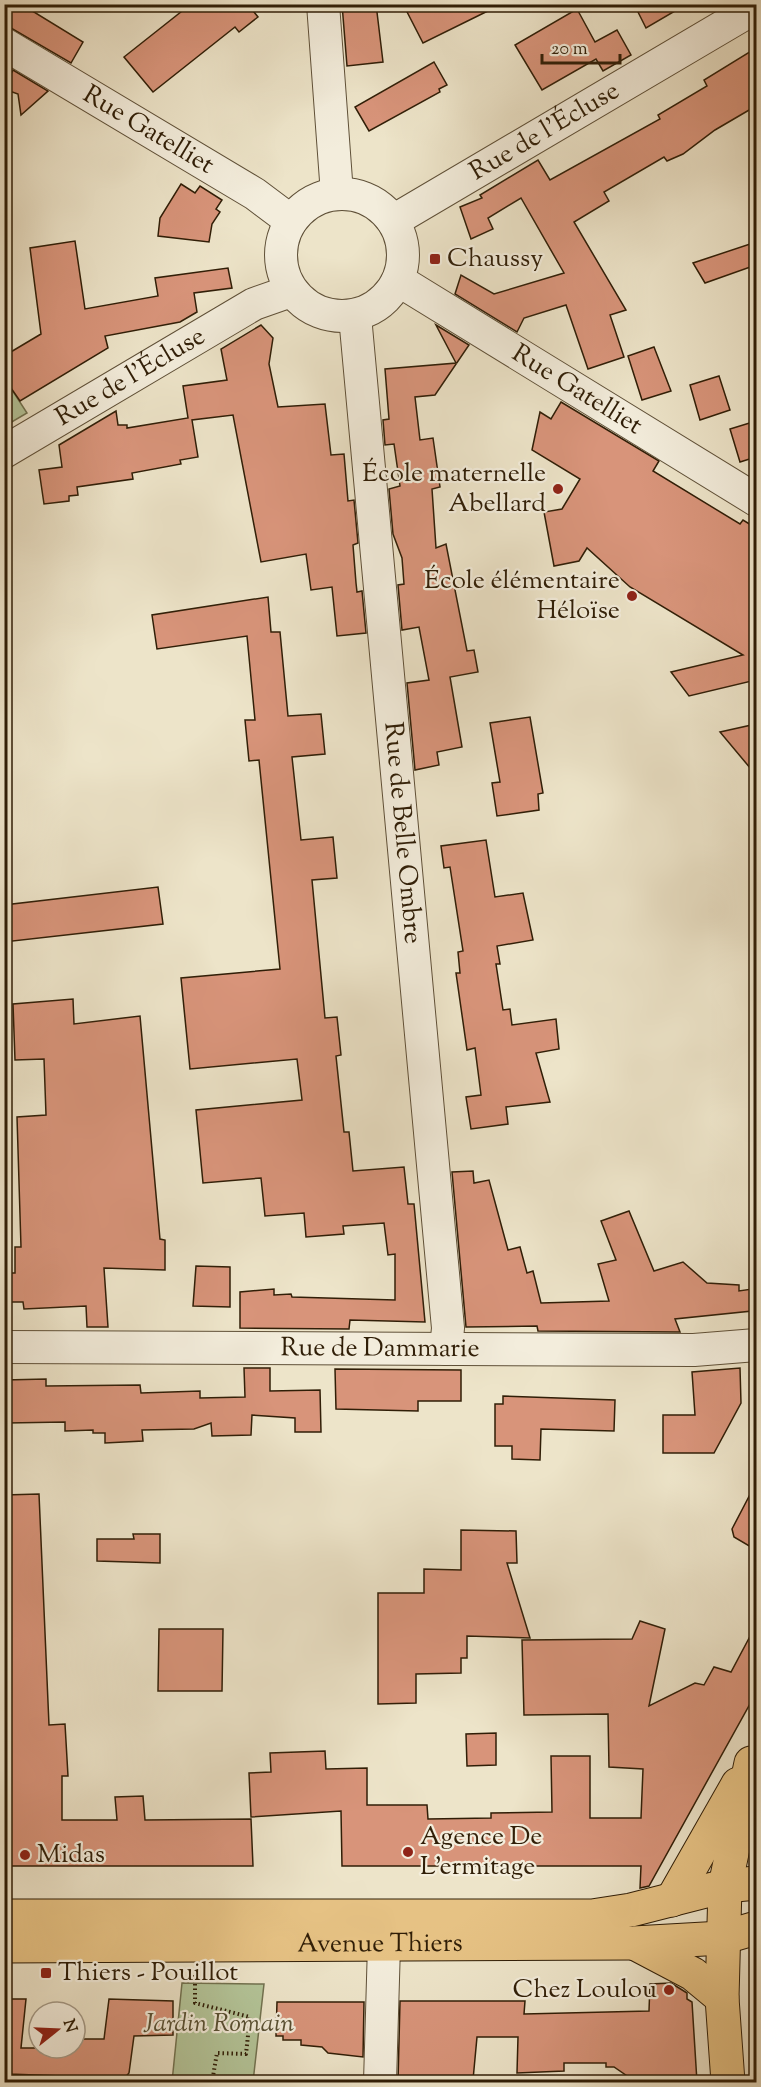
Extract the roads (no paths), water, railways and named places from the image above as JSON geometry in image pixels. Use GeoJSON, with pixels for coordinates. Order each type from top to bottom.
{"type":"FeatureCollection","features":[{"type":"Feature","properties":{"kind":"main road"},"geometry":{"type":"LineString","coordinates":[[728,2082],[722,1998],[722,1938],[741,1885],[754,1757]]}},
{"type":"Feature","properties":{"kind":"main road"},"geometry":{"type":"LineString","coordinates":[[672,1900],[754,1757]]}},
{"type":"Feature","properties":{"kind":"main road","name":"Avenue Thiers"},"geometry":{"type":"LineString","coordinates":[[4,1916],[592,1916],[741,1885]]}},
{"type":"Feature","properties":{"kind":"main road","name":"Avenue Thiers"},"geometry":{"type":"LineString","coordinates":[[4,1946],[197,1947],[634,1943],[722,1938],[756,1928]]}},
{"type":"Feature","properties":{"kind":"main road"},"geometry":{"type":"LineString","coordinates":[[634,1943],[693,1974],[722,1998]]}},
{"type":"Feature","properties":{"kind":"street"},"geometry":{"type":"LineString","coordinates":[[323,4],[337,194]]}},
{"type":"Feature","properties":{"kind":"street","name":"Rue de l'Écluse"},"geometry":{"type":"LineString","coordinates":[[393,221],[756,7]]}},
{"type":"Feature","properties":{"kind":"street","name":"Rue Gatelliet"},"geometry":{"type":"LineString","coordinates":[[4,44],[255,194],[291,220]]}},
{"type":"Feature","properties":{"kind":"street"},"geometry":{"type":"LineString","coordinates":[[337,194],[369,200],[382,209],[393,221],[401,240],[403,260],[398,280],[380,303],[355,316],[337,317],[319,313],[304,304],[291,291],[283,275],[280,256],[282,237],[291,220],[311,202],[337,194]]}},
{"type":"Feature","properties":{"kind":"street","name":"Rue Gatelliet"},"geometry":{"type":"LineString","coordinates":[[398,280],[756,500]]}},
{"type":"Feature","properties":{"kind":"street","name":"Rue de l'Écluse"},"geometry":{"type":"LineString","coordinates":[[4,452],[254,304],[291,291]]}},
{"type":"Feature","properties":{"kind":"street","name":"Rue de Belle Ombre"},"geometry":{"type":"LineString","coordinates":[[355,316],[448,1328],[446,1349]]}},
{"type":"Feature","properties":{"kind":"street","name":"Rue de Dammarie"},"geometry":{"type":"LineString","coordinates":[[4,1347],[694,1350],[756,1345]]}},
{"type":"Feature","properties":{"kind":"street"},"geometry":{"type":"LineString","coordinates":[[380,2082],[384,1945]]}},
{"type":"Feature","properties":{"kind":"place","name":"Chaussy"},"geometry":{"type":"Point","coordinates":[435,259]}},
{"type":"Feature","properties":{"kind":"place","name":"École maternelle Abellard"},"geometry":{"type":"Point","coordinates":[558,489]}},
{"type":"Feature","properties":{"kind":"place","name":"École élémentaire Héloïse"},"geometry":{"type":"Point","coordinates":[632,596]}},
{"type":"Feature","properties":{"kind":"place","name":"Agence De L'ermitage"},"geometry":{"type":"Point","coordinates":[408,1852]}},
{"type":"Feature","properties":{"kind":"place","name":"Midas"},"geometry":{"type":"Point","coordinates":[25,1855]}},
{"type":"Feature","properties":{"kind":"place","name":"Thiers - Pouillot"},"geometry":{"type":"Point","coordinates":[46,1973]}},
{"type":"Feature","properties":{"kind":"place","name":"Chez Loulou"},"geometry":{"type":"Point","coordinates":[669,1990]}},
{"type":"Feature","properties":{"kind":"park label","name":"Jardin Romain"},"geometry":{"type":"Point","coordinates":[219,2024]}}]}
